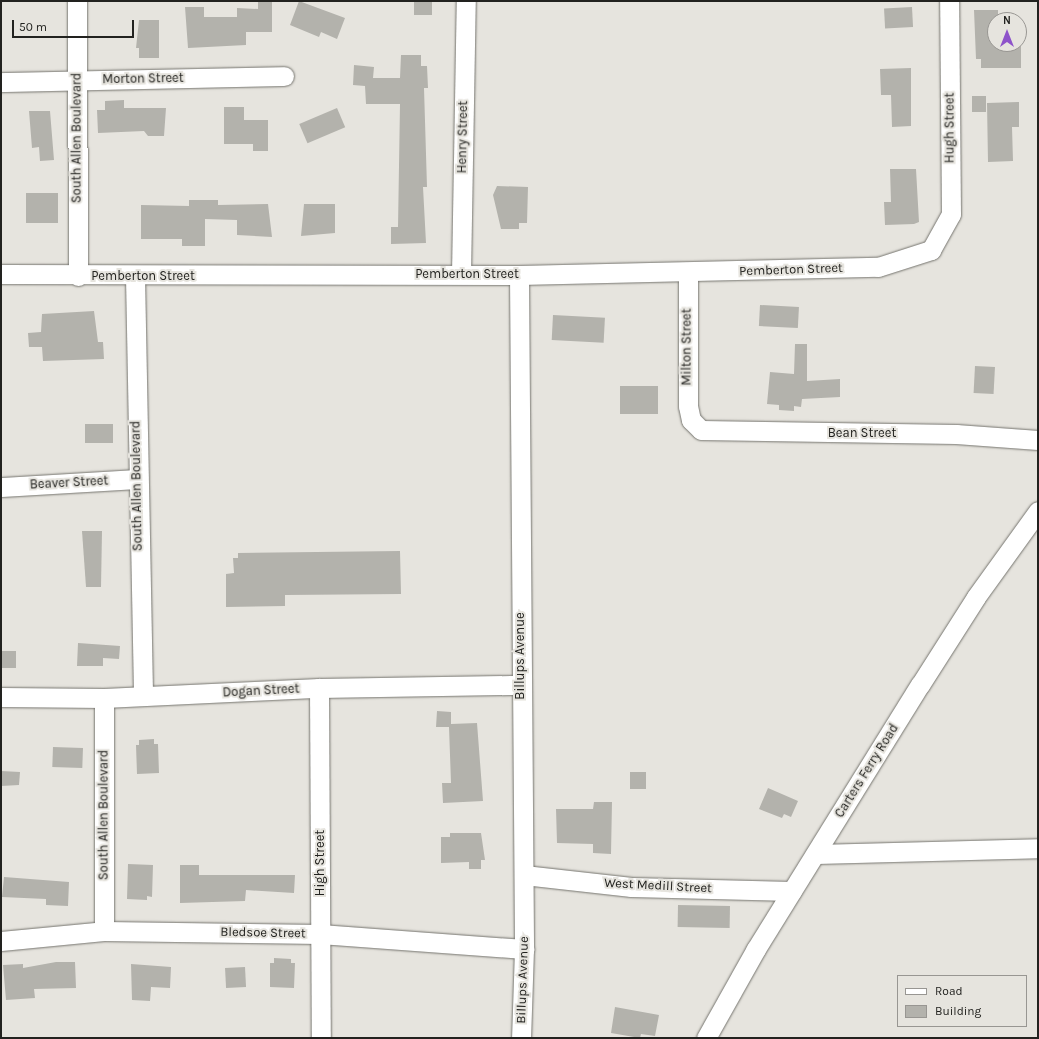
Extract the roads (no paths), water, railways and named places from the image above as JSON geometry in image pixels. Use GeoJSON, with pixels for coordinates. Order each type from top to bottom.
{"type":"FeatureCollection","features":[{"type":"Feature","properties":{"kind":"street","name":"South Allen Boulevard"},"geometry":{"type":"LineString","coordinates":[[77,1],[78,276]]}},
{"type":"Feature","properties":{"kind":"street","name":"Henry Street"},"geometry":{"type":"LineString","coordinates":[[460,274],[466,1]]}},
{"type":"Feature","properties":{"kind":"street","name":"Hugh Street"},"geometry":{"type":"LineString","coordinates":[[931,250],[951,214],[949,1]]}},
{"type":"Feature","properties":{"kind":"street","name":"Morton Street"},"geometry":{"type":"LineString","coordinates":[[1,82],[284,76]]}},
{"type":"Feature","properties":{"kind":"street","name":"Pemberton Street"},"geometry":{"type":"LineString","coordinates":[[1,274],[78,276],[519,275],[688,272],[878,267],[931,250]]}},
{"type":"Feature","properties":{"kind":"street","name":"Milton Street"},"geometry":{"type":"LineString","coordinates":[[688,272],[687,400],[691,420]]}},
{"type":"Feature","properties":{"kind":"street","name":"Billups Avenue"},"geometry":{"type":"LineString","coordinates":[[519,275],[520,685],[524,876],[524,949],[521,1038]]}},
{"type":"Feature","properties":{"kind":"street","name":"South Allen Boulevard"},"geometry":{"type":"LineString","coordinates":[[134,276],[136,479],[143,696]]}},
{"type":"Feature","properties":{"kind":"street","name":"Bean Street"},"geometry":{"type":"LineString","coordinates":[[691,420],[709,432],[956,434],[1038,440]]}},
{"type":"Feature","properties":{"kind":"street","name":"Beaver Street"},"geometry":{"type":"LineString","coordinates":[[1,487],[136,479]]}},
{"type":"Feature","properties":{"kind":"street","name":"Carters Ferry Road"},"geometry":{"type":"LineString","coordinates":[[706,1038],[792,891],[976,596],[1038,511]]}},
{"type":"Feature","properties":{"kind":"street","name":"Dogan Street"},"geometry":{"type":"LineString","coordinates":[[1,697],[104,698],[319,688],[520,685]]}},
{"type":"Feature","properties":{"kind":"street","name":"High Street"},"geometry":{"type":"LineString","coordinates":[[319,688],[322,1038]]}},
{"type":"Feature","properties":{"kind":"street","name":"South Allen Boulevard"},"geometry":{"type":"LineString","coordinates":[[104,698],[104,931]]}},
{"type":"Feature","properties":{"kind":"street"},"geometry":{"type":"LineString","coordinates":[[816,854],[1038,848]]}},
{"type":"Feature","properties":{"kind":"street","name":"West Medill Street"},"geometry":{"type":"LineString","coordinates":[[524,876],[631,887],[792,891]]}},
{"type":"Feature","properties":{"kind":"street","name":"Bledsoe Street"},"geometry":{"type":"LineString","coordinates":[[1,941],[104,931],[320,934],[524,949]]}}]}
